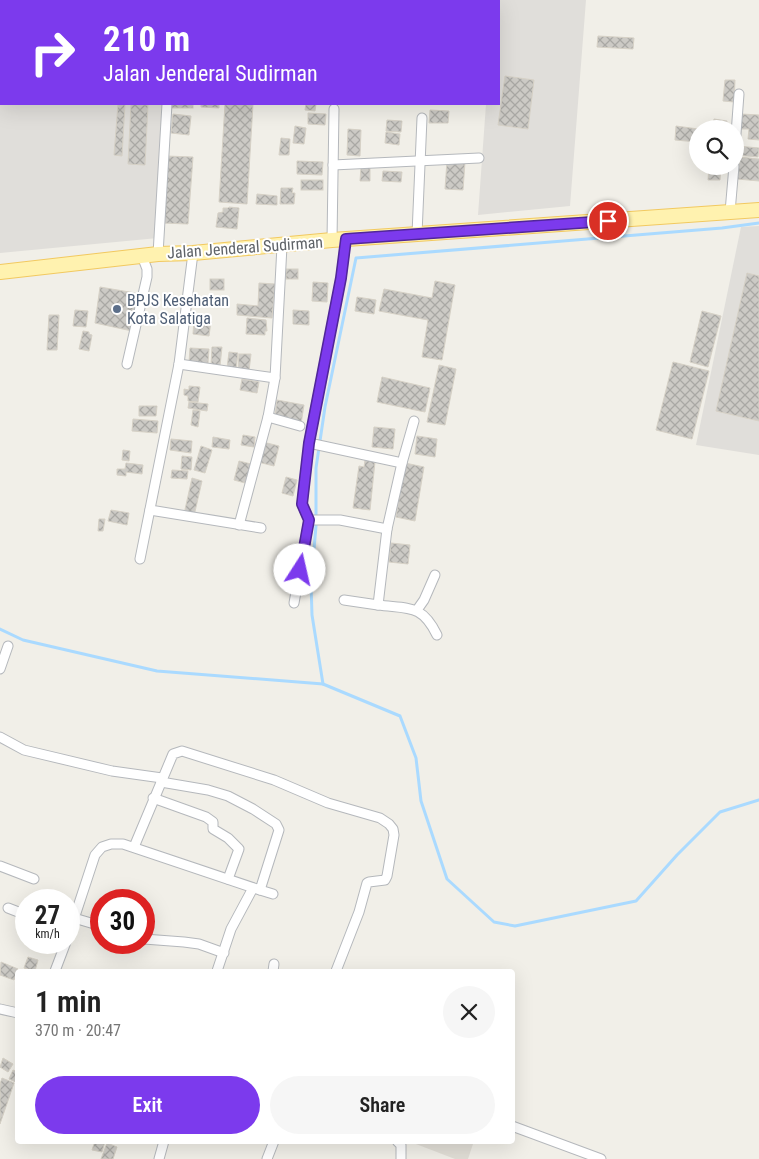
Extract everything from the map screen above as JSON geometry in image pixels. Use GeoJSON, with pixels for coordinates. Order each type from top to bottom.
{"type":"FeatureCollection","features":[{"type":"Feature","properties":{"kind":"main road","name":"Jalan Jenderal Sudirman"},"geometry":{"type":"LineString","coordinates":[[0,272],[158,254],[194,253],[332,240],[759,210]]}},
{"type":"Feature","properties":{"kind":"street"},"geometry":{"type":"LineString","coordinates":[[737,120],[739,94]]}},
{"type":"Feature","properties":{"kind":"street"},"geometry":{"type":"LineString","coordinates":[[158,254],[167,105]]}},
{"type":"Feature","properties":{"kind":"street"},"geometry":{"type":"LineString","coordinates":[[332,240],[334,109]]}},
{"type":"Feature","properties":{"kind":"street"},"geometry":{"type":"LineString","coordinates":[[418,234],[422,118]]}},
{"type":"Feature","properties":{"kind":"street"},"geometry":{"type":"LineString","coordinates":[[333,165],[479,158]]}},
{"type":"Feature","properties":{"kind":"street"},"geometry":{"type":"LineString","coordinates":[[730,212],[733,175]]}},
{"type":"Feature","properties":{"kind":"street"},"geometry":{"type":"LineString","coordinates":[[294,603],[312,520],[302,504],[346,239]]}},
{"type":"Feature","properties":{"kind":"street"},"geometry":{"type":"LineString","coordinates":[[239,525],[268,417],[276,378],[282,246]]}},
{"type":"Feature","properties":{"kind":"street"},"geometry":{"type":"LineString","coordinates":[[140,559],[179,364],[194,253]]}},
{"type":"Feature","properties":{"kind":"street"},"geometry":{"type":"LineString","coordinates":[[127,364],[148,277],[142,256]]}},
{"type":"Feature","properties":{"kind":"street"},"geometry":{"type":"LineString","coordinates":[[179,364],[276,378]]}},
{"type":"Feature","properties":{"kind":"street"},"geometry":{"type":"LineString","coordinates":[[268,417],[300,426]]}},
{"type":"Feature","properties":{"kind":"street"},"geometry":{"type":"LineString","coordinates":[[378,605],[387,529],[414,420]]}},
{"type":"Feature","properties":{"kind":"street"},"geometry":{"type":"LineString","coordinates":[[313,444],[402,463]]}},
{"type":"Feature","properties":{"kind":"street"},"geometry":{"type":"LineString","coordinates":[[150,510],[261,528]]}},
{"type":"Feature","properties":{"kind":"street"},"geometry":{"type":"LineString","coordinates":[[312,520],[327,519],[387,529]]}},
{"type":"Feature","properties":{"kind":"street"},"geometry":{"type":"LineString","coordinates":[[417,610],[424,600],[435,575]]}},
{"type":"Feature","properties":{"kind":"street"},"geometry":{"type":"LineString","coordinates":[[344,600],[417,610],[431,622],[437,635]]}},
{"type":"Feature","properties":{"kind":"street"},"geometry":{"type":"LineString","coordinates":[[0,669],[8,646]]}},
{"type":"Feature","properties":{"kind":"street"},"geometry":{"type":"LineString","coordinates":[[0,737],[24,750],[228,796],[276,824],[279,830],[257,889],[231,929],[219,969]]}},
{"type":"Feature","properties":{"kind":"street"},"geometry":{"type":"LineString","coordinates":[[134,847],[173,754],[182,751],[274,780],[328,803],[380,818],[393,829],[395,839],[385,880],[367,883],[359,912],[337,969]]}},
{"type":"Feature","properties":{"kind":"street"},"geometry":{"type":"LineString","coordinates":[[154,798],[206,817],[212,821],[213,829],[228,838],[239,851],[228,880]]}},
{"type":"Feature","properties":{"kind":"street"},"geometry":{"type":"LineString","coordinates":[[80,900],[95,855],[102,847],[111,844],[134,847],[273,894]]}},
{"type":"Feature","properties":{"kind":"street"},"geometry":{"type":"LineString","coordinates":[[0,866],[34,879]]}},
{"type":"Feature","properties":{"kind":"street"},"geometry":{"type":"LineString","coordinates":[[8,908],[15,911]]}},
{"type":"Feature","properties":{"kind":"street"},"geometry":{"type":"LineString","coordinates":[[155,940],[199,944],[224,952]]}},
{"type":"Feature","properties":{"kind":"street"},"geometry":{"type":"LineString","coordinates":[[56,969],[61,954]]}},
{"type":"Feature","properties":{"kind":"street"},"geometry":{"type":"LineString","coordinates":[[0,1009],[15,1012]]}},
{"type":"Feature","properties":{"kind":"street"},"geometry":{"type":"LineString","coordinates":[[515,1127],[601,1159]]}},
{"type":"Feature","properties":{"kind":"street"},"geometry":{"type":"LineString","coordinates":[[159,1159],[163,1144]]}},
{"type":"Feature","properties":{"kind":"street"},"geometry":{"type":"LineString","coordinates":[[268,1159],[273,1144]]}},
{"type":"Feature","properties":{"kind":"street"},"geometry":{"type":"LineString","coordinates":[[401,1159],[402,1144]]}},
{"type":"Feature","properties":{"kind":"shaded area"},"geometry":{"type":"Polygon","coordinates":[[[500,0],[586,0],[570,206],[478,215],[486,105],[500,105],[500,0]]]}},
{"type":"Feature","properties":{"kind":"shaded area"},"geometry":{"type":"Polygon","coordinates":[[[0,105],[165,105],[158,238],[0,253],[0,105]]]}},
{"type":"Feature","properties":{"kind":"shaded area"},"geometry":{"type":"Polygon","coordinates":[[[759,226],[759,455],[696,445],[741,227],[759,226]]]}},
{"type":"Feature","properties":{"kind":"shaded area"},"geometry":{"type":"Polygon","coordinates":[[[416,1144],[473,1144],[468,1159],[455,1159],[416,1144]]]}},
{"type":"Feature","properties":{"kind":"building"},"geometry":{"type":"Polygon","coordinates":[[[598,36],[634,38],[633,49],[597,47],[598,36]]]}},
{"type":"Feature","properties":{"kind":"building"},"geometry":{"type":"Polygon","coordinates":[[[505,76],[534,80],[528,129],[498,125],[505,76]]]}},
{"type":"Feature","properties":{"kind":"building"},"geometry":{"type":"Polygon","coordinates":[[[725,80],[735,80],[734,102],[723,101],[725,80]]]}},
{"type":"Feature","properties":{"kind":"building"},"geometry":{"type":"Polygon","coordinates":[[[118,105],[125,105],[122,156],[114,155],[118,105]]]}},
{"type":"Feature","properties":{"kind":"building"},"geometry":{"type":"Polygon","coordinates":[[[131,105],[148,105],[145,165],[128,164],[131,105]]]}},
{"type":"Feature","properties":{"kind":"building"},"geometry":{"type":"Polygon","coordinates":[[[170,105],[193,105],[193,108],[170,108],[170,105]]]}},
{"type":"Feature","properties":{"kind":"building"},"geometry":{"type":"Polygon","coordinates":[[[201,105],[219,105],[219,108],[201,107],[201,105]]]}},
{"type":"Feature","properties":{"kind":"building"},"geometry":{"type":"Polygon","coordinates":[[[225,105],[253,105],[247,204],[219,202],[225,105]]]}},
{"type":"Feature","properties":{"kind":"building"},"geometry":{"type":"Polygon","coordinates":[[[306,105],[316,105],[315,111],[305,110],[306,105]]]}},
{"type":"Feature","properties":{"kind":"building"},"geometry":{"type":"Polygon","coordinates":[[[430,110],[449,111],[448,123],[429,123],[430,110]]]}},
{"type":"Feature","properties":{"kind":"building"},"geometry":{"type":"Polygon","coordinates":[[[308,113],[326,114],[325,125],[308,124],[308,113]]]}},
{"type":"Feature","properties":{"kind":"building"},"geometry":{"type":"Polygon","coordinates":[[[173,114],[191,116],[189,135],[171,133],[173,114]]]}},
{"type":"Feature","properties":{"kind":"building"},"geometry":{"type":"Polygon","coordinates":[[[742,114],[759,115],[759,140],[748,139],[749,129],[744,129],[744,120],[742,120],[742,114]]]}},
{"type":"Feature","properties":{"kind":"building"},"geometry":{"type":"Polygon","coordinates":[[[387,120],[402,121],[401,132],[386,131],[387,120]]]}},
{"type":"Feature","properties":{"kind":"building"},"geometry":{"type":"Polygon","coordinates":[[[295,126],[306,128],[304,144],[293,143],[295,126]]]}},
{"type":"Feature","properties":{"kind":"building"},"geometry":{"type":"Polygon","coordinates":[[[676,126],[689,128],[689,141],[675,140],[676,126]]]}},
{"type":"Feature","properties":{"kind":"building"},"geometry":{"type":"Polygon","coordinates":[[[348,129],[361,130],[360,156],[347,155],[348,129]]]}},
{"type":"Feature","properties":{"kind":"building"},"geometry":{"type":"Polygon","coordinates":[[[386,132],[400,134],[399,145],[385,143],[386,132]]]}},
{"type":"Feature","properties":{"kind":"building"},"geometry":{"type":"Polygon","coordinates":[[[281,138],[290,139],[289,155],[279,155],[281,138]]]}},
{"type":"Feature","properties":{"kind":"building"},"geometry":{"type":"Polygon","coordinates":[[[744,147],[759,148],[758,157],[744,156],[744,147]]]}},
{"type":"Feature","properties":{"kind":"building"},"geometry":{"type":"Polygon","coordinates":[[[166,156],[193,157],[188,224],[162,223],[166,156]]]}},
{"type":"Feature","properties":{"kind":"building"},"geometry":{"type":"Polygon","coordinates":[[[744,158],[759,159],[759,181],[737,179],[737,175],[744,175],[744,158]]]}},
{"type":"Feature","properties":{"kind":"building"},"geometry":{"type":"Polygon","coordinates":[[[297,161],[323,162],[322,175],[297,174],[297,161]]]}},
{"type":"Feature","properties":{"kind":"building"},"geometry":{"type":"Polygon","coordinates":[[[447,161],[465,162],[463,190],[445,189],[447,161]]]}},
{"type":"Feature","properties":{"kind":"building"},"geometry":{"type":"Polygon","coordinates":[[[361,167],[370,167],[370,181],[360,181],[361,167]]]}},
{"type":"Feature","properties":{"kind":"building"},"geometry":{"type":"Polygon","coordinates":[[[383,171],[402,172],[401,182],[382,181],[383,171]]]}},
{"type":"Feature","properties":{"kind":"building"},"geometry":{"type":"Polygon","coordinates":[[[708,175],[720,175],[720,180],[708,180],[708,175]]]}},
{"type":"Feature","properties":{"kind":"building"},"geometry":{"type":"Polygon","coordinates":[[[301,180],[323,180],[323,190],[301,190],[301,180]]]}},
{"type":"Feature","properties":{"kind":"building"},"geometry":{"type":"Polygon","coordinates":[[[281,188],[293,188],[292,193],[295,193],[294,204],[280,204],[281,188]]]}},
{"type":"Feature","properties":{"kind":"building"},"geometry":{"type":"Polygon","coordinates":[[[257,194],[277,196],[277,205],[256,204],[257,194]]]}},
{"type":"Feature","properties":{"kind":"building"},"geometry":{"type":"Polygon","coordinates":[[[223,208],[239,208],[237,229],[216,227],[218,213],[223,212],[223,208]]]}},
{"type":"Feature","properties":{"kind":"building"},"geometry":{"type":"Polygon","coordinates":[[[286,269],[298,269],[298,279],[286,279],[286,269]]]}},
{"type":"Feature","properties":{"kind":"building"},"geometry":{"type":"Polygon","coordinates":[[[747,273],[759,276],[759,421],[716,411],[747,273]]]}},
{"type":"Feature","properties":{"kind":"building"},"geometry":{"type":"Polygon","coordinates":[[[210,279],[224,279],[224,290],[210,290],[210,279]]]}},
{"type":"Feature","properties":{"kind":"building"},"geometry":{"type":"Polygon","coordinates":[[[435,281],[455,285],[442,360],[422,357],[428,320],[379,311],[384,289],[432,298],[435,281]]]}},
{"type":"Feature","properties":{"kind":"building"},"geometry":{"type":"Polygon","coordinates":[[[313,282],[328,283],[327,302],[312,301],[313,282]]]}},
{"type":"Feature","properties":{"kind":"building"},"geometry":{"type":"Polygon","coordinates":[[[259,283],[275,284],[272,318],[237,315],[237,304],[258,306],[259,283]]]}},
{"type":"Feature","properties":{"kind":"building","name":"BPJS Kesehatan Kota Salatiga"},"geometry":{"type":"Polygon","coordinates":[[[100,287],[141,294],[132,331],[95,323],[100,287]]]}},
{"type":"Feature","properties":{"kind":"building"},"geometry":{"type":"Polygon","coordinates":[[[357,297],[376,300],[374,314],[355,311],[357,297]]]}},
{"type":"Feature","properties":{"kind":"building"},"geometry":{"type":"Polygon","coordinates":[[[75,310],[88,311],[86,327],[73,326],[75,310]]]}},
{"type":"Feature","properties":{"kind":"building"},"geometry":{"type":"Polygon","coordinates":[[[293,310],[309,311],[309,325],[293,324],[293,310]]]}},
{"type":"Feature","properties":{"kind":"building"},"geometry":{"type":"Polygon","coordinates":[[[702,311],[721,316],[708,367],[690,362],[702,311]]]}},
{"type":"Feature","properties":{"kind":"building"},"geometry":{"type":"Polygon","coordinates":[[[49,315],[59,315],[57,350],[47,350],[49,315]]]}},
{"type":"Feature","properties":{"kind":"building"},"geometry":{"type":"Polygon","coordinates":[[[247,318],[266,320],[267,331],[265,331],[265,335],[246,334],[247,318]]]}},
{"type":"Feature","properties":{"kind":"building"},"geometry":{"type":"Polygon","coordinates":[[[194,320],[211,321],[209,336],[193,334],[194,320]]]}},
{"type":"Feature","properties":{"kind":"building"},"geometry":{"type":"Polygon","coordinates":[[[83,331],[89,332],[92,335],[89,351],[79,349],[83,331]]]}},
{"type":"Feature","properties":{"kind":"building"},"geometry":{"type":"Polygon","coordinates":[[[212,347],[222,347],[220,366],[211,365],[212,347]]]}},
{"type":"Feature","properties":{"kind":"building"},"geometry":{"type":"Polygon","coordinates":[[[190,348],[209,349],[208,363],[189,362],[190,348]]]}},
{"type":"Feature","properties":{"kind":"building"},"geometry":{"type":"Polygon","coordinates":[[[229,352],[238,353],[236,369],[227,368],[229,352]]]}},
{"type":"Feature","properties":{"kind":"building"},"geometry":{"type":"Polygon","coordinates":[[[239,354],[251,354],[249,371],[238,370],[239,354]]]}},
{"type":"Feature","properties":{"kind":"building"},"geometry":{"type":"Polygon","coordinates":[[[673,362],[709,371],[692,439],[656,430],[673,362]]]}},
{"type":"Feature","properties":{"kind":"building"},"geometry":{"type":"Polygon","coordinates":[[[439,365],[456,369],[445,425],[427,422],[439,365]]]}},
{"type":"Feature","properties":{"kind":"building"},"geometry":{"type":"Polygon","coordinates":[[[382,377],[430,388],[425,412],[377,402],[382,377]]]}},
{"type":"Feature","properties":{"kind":"building"},"geometry":{"type":"Polygon","coordinates":[[[242,379],[259,382],[257,393],[240,390],[242,379]]]}},
{"type":"Feature","properties":{"kind":"building"},"geometry":{"type":"Polygon","coordinates":[[[189,386],[200,387],[198,402],[188,401],[188,396],[184,395],[184,389],[189,390],[189,386]]]}},
{"type":"Feature","properties":{"kind":"building"},"geometry":{"type":"Polygon","coordinates":[[[277,400],[304,405],[301,424],[290,422],[291,418],[275,415],[277,400]]]}},
{"type":"Feature","properties":{"kind":"building"},"geometry":{"type":"Polygon","coordinates":[[[189,402],[208,404],[207,411],[188,408],[189,402]]]}},
{"type":"Feature","properties":{"kind":"building"},"geometry":{"type":"Polygon","coordinates":[[[139,406],[157,406],[156,416],[139,416],[139,406]]]}},
{"type":"Feature","properties":{"kind":"building"},"geometry":{"type":"Polygon","coordinates":[[[193,410],[200,411],[198,427],[191,425],[193,410]]]}},
{"type":"Feature","properties":{"kind":"building"},"geometry":{"type":"Polygon","coordinates":[[[133,419],[158,421],[157,433],[132,431],[133,419]]]}},
{"type":"Feature","properties":{"kind":"building"},"geometry":{"type":"Polygon","coordinates":[[[374,427],[395,429],[393,449],[372,447],[374,427]]]}},
{"type":"Feature","properties":{"kind":"building"},"geometry":{"type":"Polygon","coordinates":[[[243,435],[255,437],[254,447],[241,445],[243,435]]]}},
{"type":"Feature","properties":{"kind":"building"},"geometry":{"type":"Polygon","coordinates":[[[417,436],[437,439],[435,457],[415,454],[417,436]]]}},
{"type":"Feature","properties":{"kind":"building"},"geometry":{"type":"Polygon","coordinates":[[[213,437],[230,440],[229,449],[212,447],[213,437]]]}},
{"type":"Feature","properties":{"kind":"building"},"geometry":{"type":"Polygon","coordinates":[[[171,439],[192,441],[191,453],[170,450],[171,439]]]}},
{"type":"Feature","properties":{"kind":"building"},"geometry":{"type":"Polygon","coordinates":[[[263,442],[279,446],[274,466],[258,462],[263,442]]]}},
{"type":"Feature","properties":{"kind":"building"},"geometry":{"type":"Polygon","coordinates":[[[201,446],[212,450],[205,473],[194,470],[201,446]]]}},
{"type":"Feature","properties":{"kind":"building"},"geometry":{"type":"Polygon","coordinates":[[[123,450],[130,451],[129,461],[122,460],[123,450]]]}},
{"type":"Feature","properties":{"kind":"building"},"geometry":{"type":"Polygon","coordinates":[[[182,456],[192,457],[191,470],[181,469],[182,456]]]}},
{"type":"Feature","properties":{"kind":"building"},"geometry":{"type":"Polygon","coordinates":[[[365,460],[375,462],[370,510],[353,508],[359,466],[364,467],[365,460]]]}},
{"type":"Feature","properties":{"kind":"building"},"geometry":{"type":"Polygon","coordinates":[[[239,461],[251,464],[245,483],[234,480],[239,461]]]}},
{"type":"Feature","properties":{"kind":"building"},"geometry":{"type":"Polygon","coordinates":[[[126,463],[143,465],[142,474],[126,472],[126,476],[117,475],[117,469],[125,469],[126,463]]]}},
{"type":"Feature","properties":{"kind":"building"},"geometry":{"type":"Polygon","coordinates":[[[405,463],[424,467],[415,521],[396,517],[405,463]]]}},
{"type":"Feature","properties":{"kind":"building"},"geometry":{"type":"Polygon","coordinates":[[[172,470],[188,471],[187,479],[171,478],[172,470]]]}},
{"type":"Feature","properties":{"kind":"building"},"geometry":{"type":"Polygon","coordinates":[[[286,477],[297,480],[293,496],[282,493],[286,477]]]}},
{"type":"Feature","properties":{"kind":"building"},"geometry":{"type":"Polygon","coordinates":[[[192,478],[202,481],[194,516],[184,514],[192,478]]]}},
{"type":"Feature","properties":{"kind":"building"},"geometry":{"type":"Polygon","coordinates":[[[111,510],[129,513],[127,525],[108,521],[111,510]]]}},
{"type":"Feature","properties":{"kind":"building"},"geometry":{"type":"Polygon","coordinates":[[[99,519],[105,519],[103,531],[98,531],[99,519]]]}},
{"type":"Feature","properties":{"kind":"building"},"geometry":{"type":"Polygon","coordinates":[[[391,543],[410,545],[408,564],[389,562],[391,543]]]}},
{"type":"Feature","properties":{"kind":"building"},"geometry":{"type":"Polygon","coordinates":[[[28,957],[38,960],[36,969],[24,968],[28,957]]]}},
{"type":"Feature","properties":{"kind":"building"},"geometry":{"type":"Polygon","coordinates":[[[1,962],[18,969],[15,969],[14,980],[0,975],[1,962]]]}},
{"type":"Feature","properties":{"kind":"building"},"geometry":{"type":"Polygon","coordinates":[[[3,1058],[13,1064],[8,1072],[0,1067],[3,1058]]]}},
{"type":"Feature","properties":{"kind":"building"},"geometry":{"type":"Polygon","coordinates":[[[13,1070],[15,1071],[15,1082],[9,1079],[13,1070]]]}},
{"type":"Feature","properties":{"kind":"building"},"geometry":{"type":"Polygon","coordinates":[[[2,1078],[14,1083],[0,1124],[0,1084],[2,1078]]]}},
{"type":"Feature","properties":{"kind":"building"},"geometry":{"type":"Polygon","coordinates":[[[94,1144],[104,1144],[102,1152],[92,1150],[94,1144]]]}},
{"type":"Feature","properties":{"kind":"building"},"geometry":{"type":"Polygon","coordinates":[[[107,1144],[117,1147],[113,1159],[101,1159],[107,1144]]]}},
{"type":"Feature","properties":{"kind":"waterway"},"geometry":{"type":"LineString","coordinates":[[323,684],[312,615],[311,584],[316,526],[316,468],[325,407],[356,258],[722,228],[759,223]]}},
{"type":"Feature","properties":{"kind":"waterway"},"geometry":{"type":"LineString","coordinates":[[0,629],[23,640],[157,671],[323,684],[400,716],[416,758],[421,801],[447,879],[494,922],[515,926],[636,901],[677,855],[720,812],[759,800]]}},
{"type":"Feature","properties":{"kind":"place","name":"BPJS Kesehatan Kota Salatiga"},"geometry":{"type":"Point","coordinates":[117,309]}},
{"type":"Feature","properties":{"kind":"route"},"geometry":{"type":"LineString","coordinates":[[300,570],[309,520],[302,504],[309,443],[341,278],[346,239],[608,221]]}}]}
